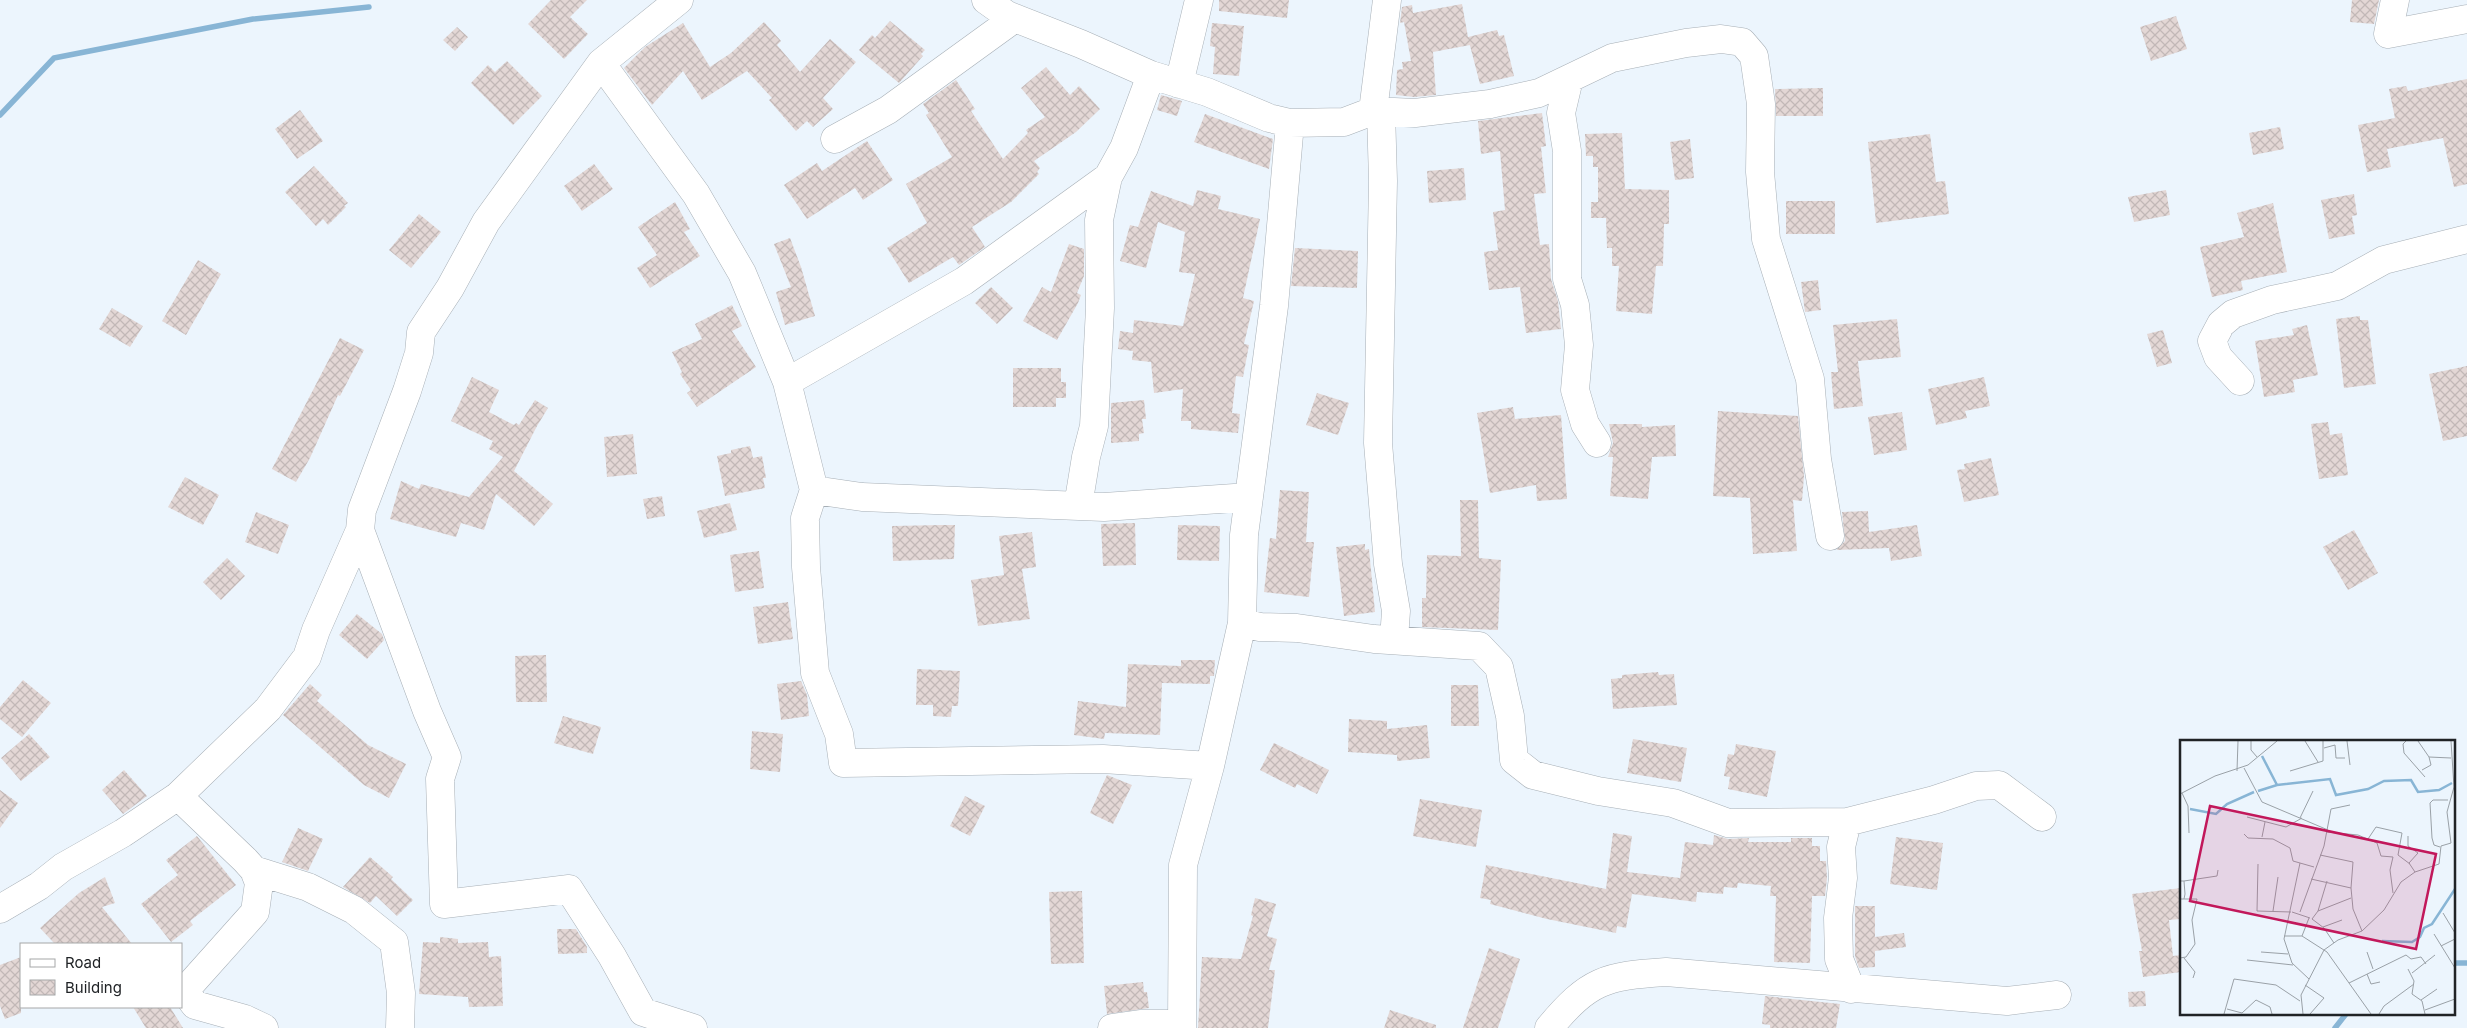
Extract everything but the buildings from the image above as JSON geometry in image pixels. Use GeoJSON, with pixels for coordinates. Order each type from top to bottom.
{"type":"FeatureCollection","features":[{"type":"Feature","properties":{"kind":"street"},"geometry":{"type":"LineString","coordinates":[[0,909],[39,886],[63,867],[123,833],[178,796],[268,709],[307,657],[316,630],[360,530],[362,510],[407,392],[419,353],[421,332],[450,288],[486,222],[601,63],[680,0]]}},
{"type":"Feature","properties":{"kind":"street"},"geometry":{"type":"LineString","coordinates":[[986,0],[1015,18],[1081,44],[1151,75],[1208,92],[1269,118],[1290,123],[1344,122],[1377,111],[1415,113],[1490,104],[1539,93],[1612,58],[1686,43],[1720,39],[1742,42],[1754,56],[1761,104],[1760,172],[1766,239],[1810,379],[1817,459],[1830,536]]}},
{"type":"Feature","properties":{"kind":"street"},"geometry":{"type":"LineString","coordinates":[[1179,84],[1199,0]]}},
{"type":"Feature","properties":{"kind":"street"},"geometry":{"type":"LineString","coordinates":[[1387,0],[1377,111],[1383,181],[1378,443],[1388,564],[1396,611],[1394,639]]}},
{"type":"Feature","properties":{"kind":"street"},"geometry":{"type":"LineString","coordinates":[[2396,0],[2388,34],[2467,19]]}},
{"type":"Feature","properties":{"kind":"street"},"geometry":{"type":"LineString","coordinates":[[835,139],[888,110],[1015,18]]}},
{"type":"Feature","properties":{"kind":"street"},"geometry":{"type":"LineString","coordinates":[[601,63],[696,194],[742,273],[787,382],[814,490],[805,518],[806,568],[815,673],[839,734],[843,763],[1103,759],[1210,766]]}},
{"type":"Feature","properties":{"kind":"street"},"geometry":{"type":"LineString","coordinates":[[1078,506],[1086,458],[1094,426],[1100,308],[1099,220],[1108,178],[1124,148],[1151,75]]}},
{"type":"Feature","properties":{"kind":"street"},"geometry":{"type":"LineString","coordinates":[[1569,79],[1561,113],[1567,152],[1567,279],[1575,305],[1579,345],[1575,390],[1585,424],[1597,444]]}},
{"type":"Feature","properties":{"kind":"street"},"geometry":{"type":"LineString","coordinates":[[1112,1028],[1140,1024],[1182,1026],[1184,865],[1210,766],[1242,623],[1244,535],[1274,306],[1290,123]]}},
{"type":"Feature","properties":{"kind":"street"},"geometry":{"type":"LineString","coordinates":[[787,382],[964,281],[1108,178]]}},
{"type":"Feature","properties":{"kind":"street"},"geometry":{"type":"LineString","coordinates":[[2240,381],[2218,357],[2212,341],[2221,324],[2233,314],[2272,300],[2337,286],[2384,260],[2467,239]]}},
{"type":"Feature","properties":{"kind":"street"},"geometry":{"type":"LineString","coordinates":[[814,490],[862,497],[1104,507],[1249,496]]}},
{"type":"Feature","properties":{"kind":"street"},"geometry":{"type":"LineString","coordinates":[[360,530],[427,711],[447,757],[440,779],[444,904],[568,889],[612,956],[643,1012],[693,1028]]}},
{"type":"Feature","properties":{"kind":"street"},"geometry":{"type":"LineString","coordinates":[[1242,623],[1260,627],[1297,628],[1479,646],[1499,667],[1510,716],[1514,760],[1533,775],[1598,791],[1673,803],[1728,823],[1847,822],[1934,800],[1976,786],[1999,785],[2042,817]]}},
{"type":"Feature","properties":{"kind":"street"},"geometry":{"type":"LineString","coordinates":[[178,796],[254,870],[259,883],[255,912],[188,987],[189,997],[195,1004],[245,1019],[264,1028]]}},
{"type":"Feature","properties":{"kind":"street"},"geometry":{"type":"LineString","coordinates":[[1847,822],[1841,847],[1843,878],[1838,918],[1839,959],[1851,989]]}},
{"type":"Feature","properties":{"kind":"street"},"geometry":{"type":"LineString","coordinates":[[254,870],[308,887],[354,910],[394,942],[401,992],[400,1028]]}},
{"type":"Feature","properties":{"kind":"street"},"geometry":{"type":"LineString","coordinates":[[1549,1028],[1568,1005],[1592,986],[1626,975],[1666,972],[2007,1001],[2057,994]]}},
{"type":"Feature","properties":{"kind":"waterway"},"geometry":{"type":"LineString","coordinates":[[0,115],[54,58],[253,19],[369,7]]}},
{"type":"Feature","properties":{"kind":"waterway"},"geometry":{"type":"LineString","coordinates":[[2454,963],[2467,963]]}},
{"type":"Feature","properties":{"kind":"waterway"},"geometry":{"type":"LineString","coordinates":[[2335,1028],[2344,1016]]}}]}
